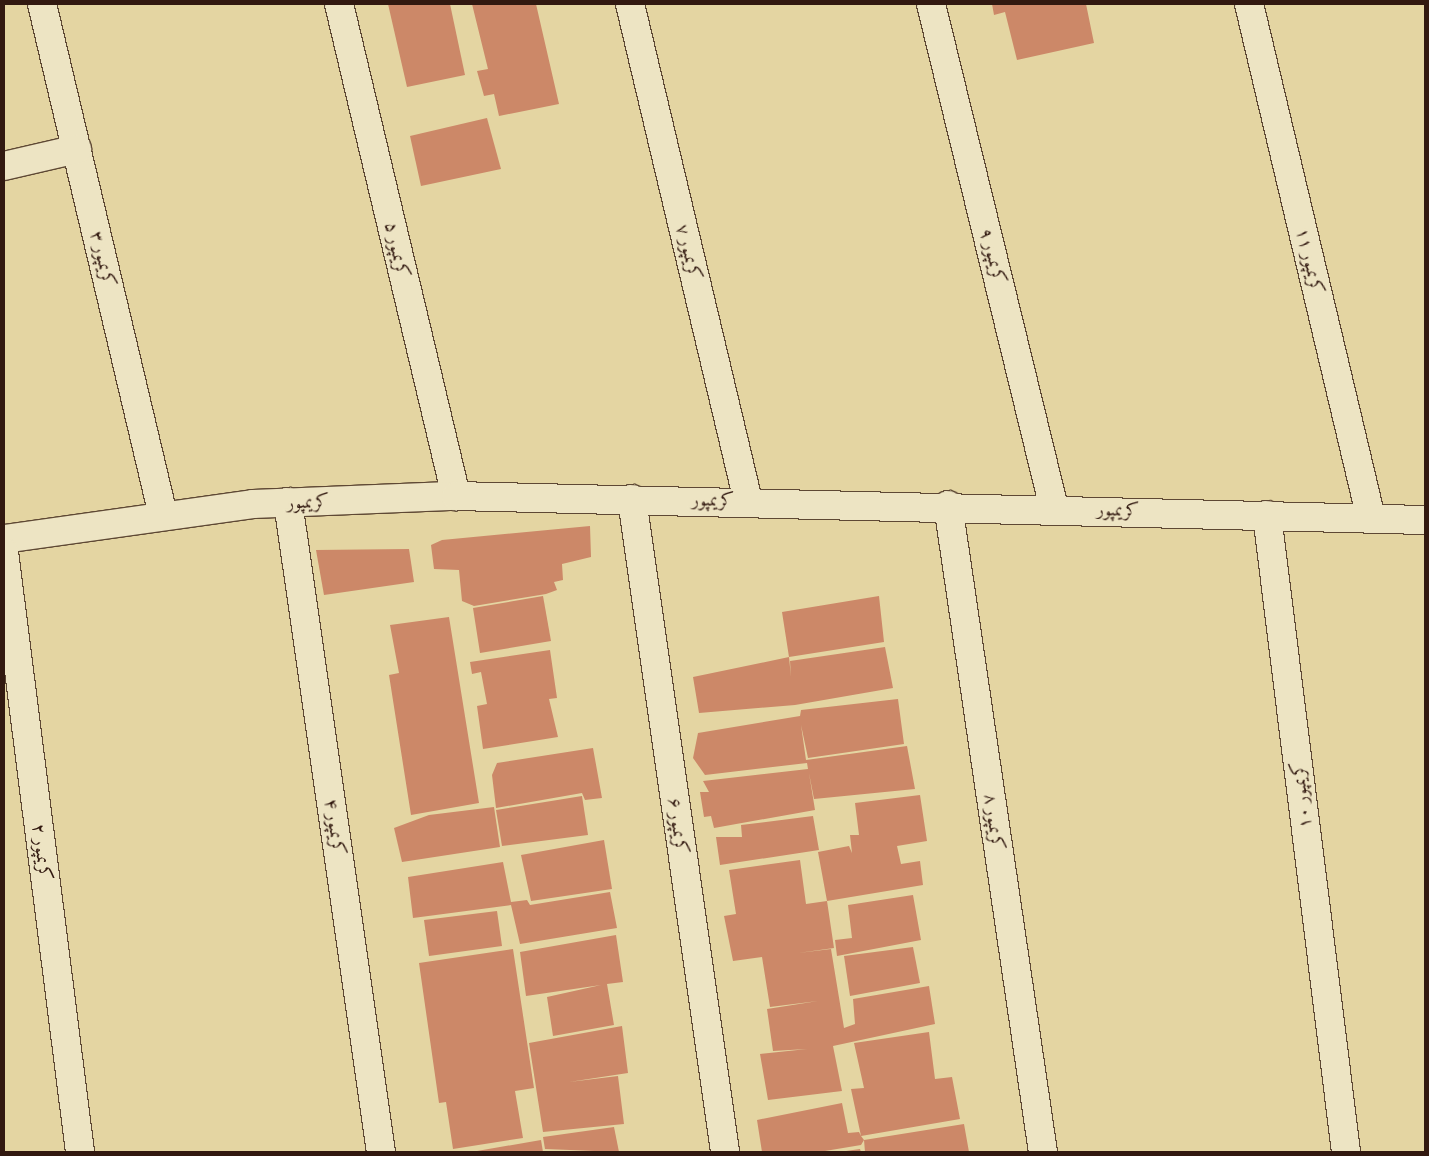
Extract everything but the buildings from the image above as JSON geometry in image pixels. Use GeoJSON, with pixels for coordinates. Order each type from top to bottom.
{"type":"FeatureCollection","features":[{"type":"Feature","properties":{"kind":"street","name":"کریمپور ۳"},"geometry":{"type":"LineString","coordinates":[[42,4],[163,515]]}},
{"type":"Feature","properties":{"kind":"street","name":"کریمپور ۵"},"geometry":{"type":"LineString","coordinates":[[339,4],[456,496]]}},
{"type":"Feature","properties":{"kind":"street","name":"کریمپور ۷"},"geometry":{"type":"LineString","coordinates":[[630,4],[748,501]]}},
{"type":"Feature","properties":{"kind":"street","name":"کریمپور ۹"},"geometry":{"type":"LineString","coordinates":[[931,4],[1054,508]]}},
{"type":"Feature","properties":{"kind":"street","name":"کریمپور ۱۱"},"geometry":{"type":"LineString","coordinates":[[1250,4],[1371,518]]}},
{"type":"Feature","properties":{"kind":"street"},"geometry":{"type":"LineString","coordinates":[[4,166],[77,149]]}},
{"type":"Feature","properties":{"kind":"street","name":"کریمپور"},"geometry":{"type":"LineString","coordinates":[[4,539],[163,515],[288,502],[456,496],[948,505],[1425,520]]}},
{"type":"Feature","properties":{"kind":"street","name":"کریمپور ۶"},"geometry":{"type":"LineString","coordinates":[[632,499],[726,1152]]}},
{"type":"Feature","properties":{"kind":"street","name":"کریمپور ۴"},"geometry":{"type":"LineString","coordinates":[[288,502],[382,1152]]}},
{"type":"Feature","properties":{"kind":"street","name":"کریمپور ۸"},"geometry":{"type":"LineString","coordinates":[[948,505],[1042,1145]]}},
{"type":"Feature","properties":{"kind":"street","name":"کریمپور ۱۰"},"geometry":{"type":"LineString","coordinates":[[1267,515],[1346,1152]]}},
{"type":"Feature","properties":{"kind":"street","name":"کریمپور ۲"},"geometry":{"type":"LineString","coordinates":[[4,552],[80,1152]]}}]}
